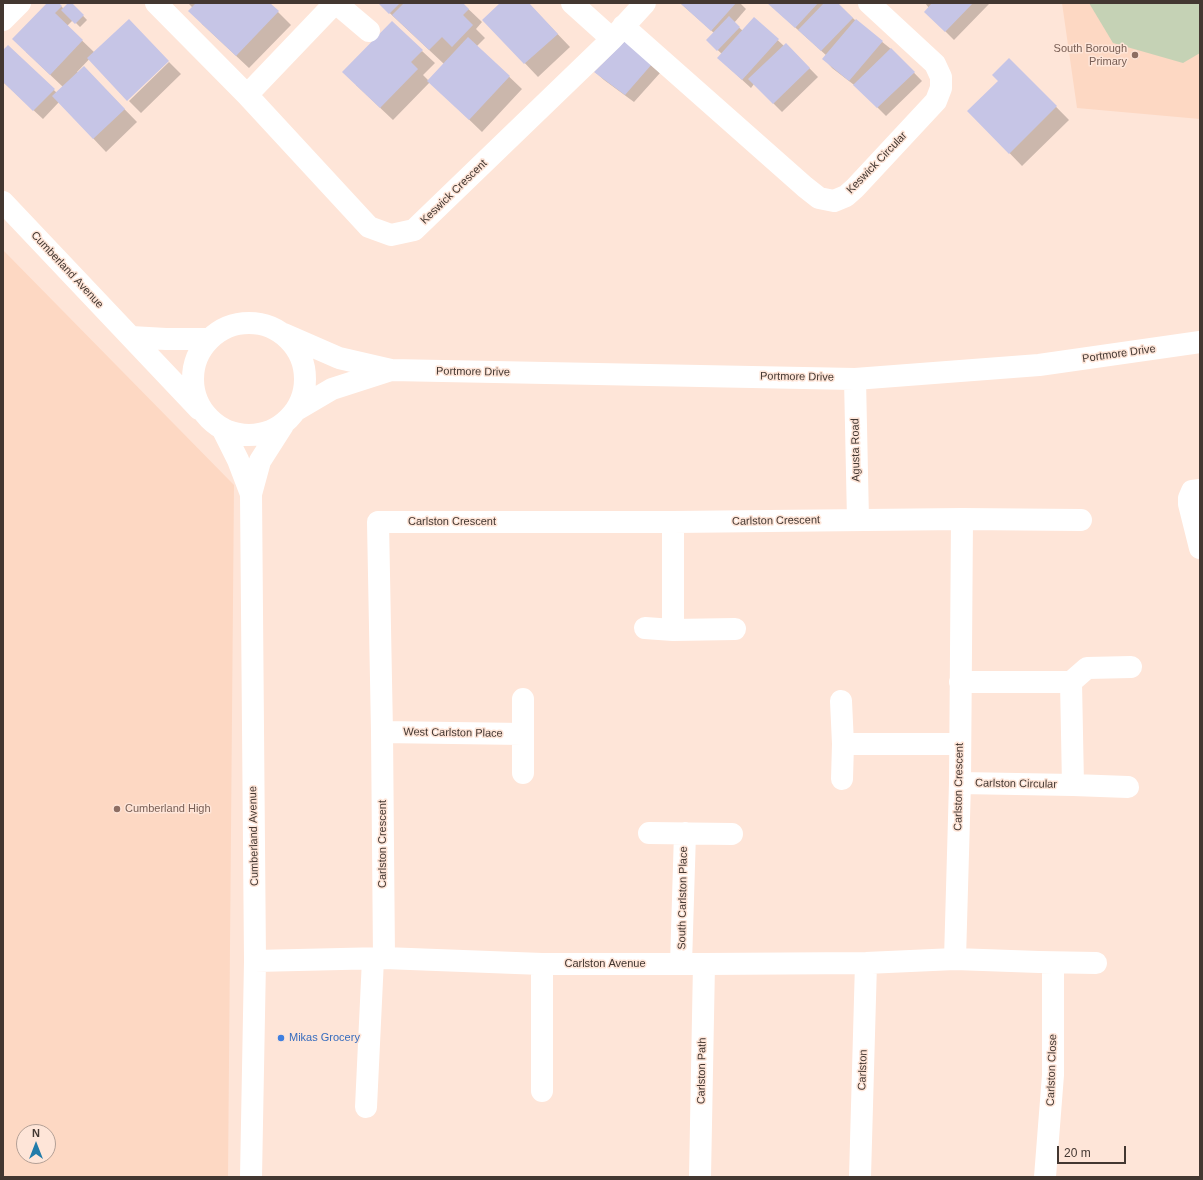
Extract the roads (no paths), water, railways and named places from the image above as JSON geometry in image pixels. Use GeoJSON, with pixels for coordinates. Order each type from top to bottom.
{"type":"FeatureCollection","features":[{"type":"Feature","properties":{"kind":"street"},"geometry":{"type":"LineString","coordinates":[[3,20],[20,3]]}},
{"type":"Feature","properties":{"kind":"street","name":"Keswick Crescent"},"geometry":{"type":"LineString","coordinates":[[156,3],[247,95],[369,227],[391,235],[414,230],[645,3]]}},
{"type":"Feature","properties":{"kind":"street"},"geometry":{"type":"LineString","coordinates":[[247,95],[335,3],[369,31]]}},
{"type":"Feature","properties":{"kind":"street","name":"Keswick Circular"},"geometry":{"type":"LineString","coordinates":[[572,3],[617,32],[819,198],[834,201],[846,196],[855,188],[936,101],[941,88],[941,77],[935,64],[869,3]]}},
{"type":"Feature","properties":{"kind":"street","name":"Cumberland Avenue"},"geometry":{"type":"LineString","coordinates":[[3,202],[214,422],[238,460],[251,494]]}},
{"type":"Feature","properties":{"kind":"street"},"geometry":{"type":"LineString","coordinates":[[246,323],[266,325],[284,334],[298,350],[306,369],[305,390],[298,409],[283,425],[263,434],[242,435],[214,422],[196,397],[193,377],[197,357],[209,339],[225,328],[246,323]]}},
{"type":"Feature","properties":{"kind":"street","name":"Portmore Drive"},"geometry":{"type":"LineString","coordinates":[[284,334],[340,358],[391,370],[855,378],[1039,365],[1200,342]]}},
{"type":"Feature","properties":{"kind":"street"},"geometry":{"type":"LineString","coordinates":[[131,337],[209,339]]}},
{"type":"Feature","properties":{"kind":"street","name":"Portmore Drive"},"geometry":{"type":"LineString","coordinates":[[298,409],[332,389],[391,370]]}},
{"type":"Feature","properties":{"kind":"street","name":"Agusta Road"},"geometry":{"type":"LineString","coordinates":[[855,378],[858,520]]}},
{"type":"Feature","properties":{"kind":"street","name":"Cumberland Avenue"},"geometry":{"type":"LineString","coordinates":[[251,1177],[255,960],[251,494],[260,462],[283,425]]}},
{"type":"Feature","properties":{"kind":"street"},"geometry":{"type":"LineString","coordinates":[[1200,490],[1192,491],[1188,498],[1200,548]]}},
{"type":"Feature","properties":{"kind":"street","name":"Carlston Crescent"},"geometry":{"type":"LineString","coordinates":[[955,959],[960,783],[962,519]]}},
{"type":"Feature","properties":{"kind":"street","name":"Carlston Crescent"},"geometry":{"type":"LineString","coordinates":[[366,1107],[378,958],[382,732],[378,522],[673,522],[962,519],[1081,520]]}},
{"type":"Feature","properties":{"kind":"street"},"geometry":{"type":"LineString","coordinates":[[673,522],[673,630]]}},
{"type":"Feature","properties":{"kind":"street"},"geometry":{"type":"LineString","coordinates":[[645,628],[673,630],[735,629]]}},
{"type":"Feature","properties":{"kind":"street"},"geometry":{"type":"LineString","coordinates":[[960,682],[1070,682],[1087,668],[1131,667]]}},
{"type":"Feature","properties":{"kind":"street","name":"Carlston Circular"},"geometry":{"type":"LineString","coordinates":[[1070,682],[1073,785]]}},
{"type":"Feature","properties":{"kind":"street"},"geometry":{"type":"LineString","coordinates":[[523,699],[523,773]]}},
{"type":"Feature","properties":{"kind":"street"},"geometry":{"type":"LineString","coordinates":[[841,701],[843,744],[842,779]]}},
{"type":"Feature","properties":{"kind":"street","name":"West Carlston Place"},"geometry":{"type":"LineString","coordinates":[[382,732],[523,734]]}},
{"type":"Feature","properties":{"kind":"street"},"geometry":{"type":"LineString","coordinates":[[843,744],[960,744]]}},
{"type":"Feature","properties":{"kind":"street","name":"Carlston Circular"},"geometry":{"type":"LineString","coordinates":[[960,783],[1128,787]]}},
{"type":"Feature","properties":{"kind":"street","name":"South Carlston Place"},"geometry":{"type":"LineString","coordinates":[[649,833],[732,834]]}},
{"type":"Feature","properties":{"kind":"street","name":"South Carlston Place"},"geometry":{"type":"LineString","coordinates":[[682,964],[685,833]]}},
{"type":"Feature","properties":{"kind":"street","name":"Carlston Avenue"},"geometry":{"type":"LineString","coordinates":[[255,960],[378,958],[542,964],[704,964],[866,963],[955,959],[1053,963],[1096,963]]}},
{"type":"Feature","properties":{"kind":"street","name":"Carlston"},"geometry":{"type":"LineString","coordinates":[[860,1177],[866,963]]}},
{"type":"Feature","properties":{"kind":"street","name":"Carlston Close"},"geometry":{"type":"LineString","coordinates":[[1045,1177],[1053,1076],[1053,963]]}},
{"type":"Feature","properties":{"kind":"street"},"geometry":{"type":"LineString","coordinates":[[542,964],[542,1091]]}},
{"type":"Feature","properties":{"kind":"street","name":"Carlston Path"},"geometry":{"type":"LineString","coordinates":[[700,1177],[704,964]]}},
{"type":"Feature","properties":{"kind":"place","name":"South Borough Primary"},"geometry":{"type":"Point","coordinates":[1135,55]}},
{"type":"Feature","properties":{"kind":"place","name":"Cumberland High"},"geometry":{"type":"Point","coordinates":[117,809]}},
{"type":"Feature","properties":{"kind":"place","name":"Mikas Grocery"},"geometry":{"type":"Point","coordinates":[281,1038]}}]}
